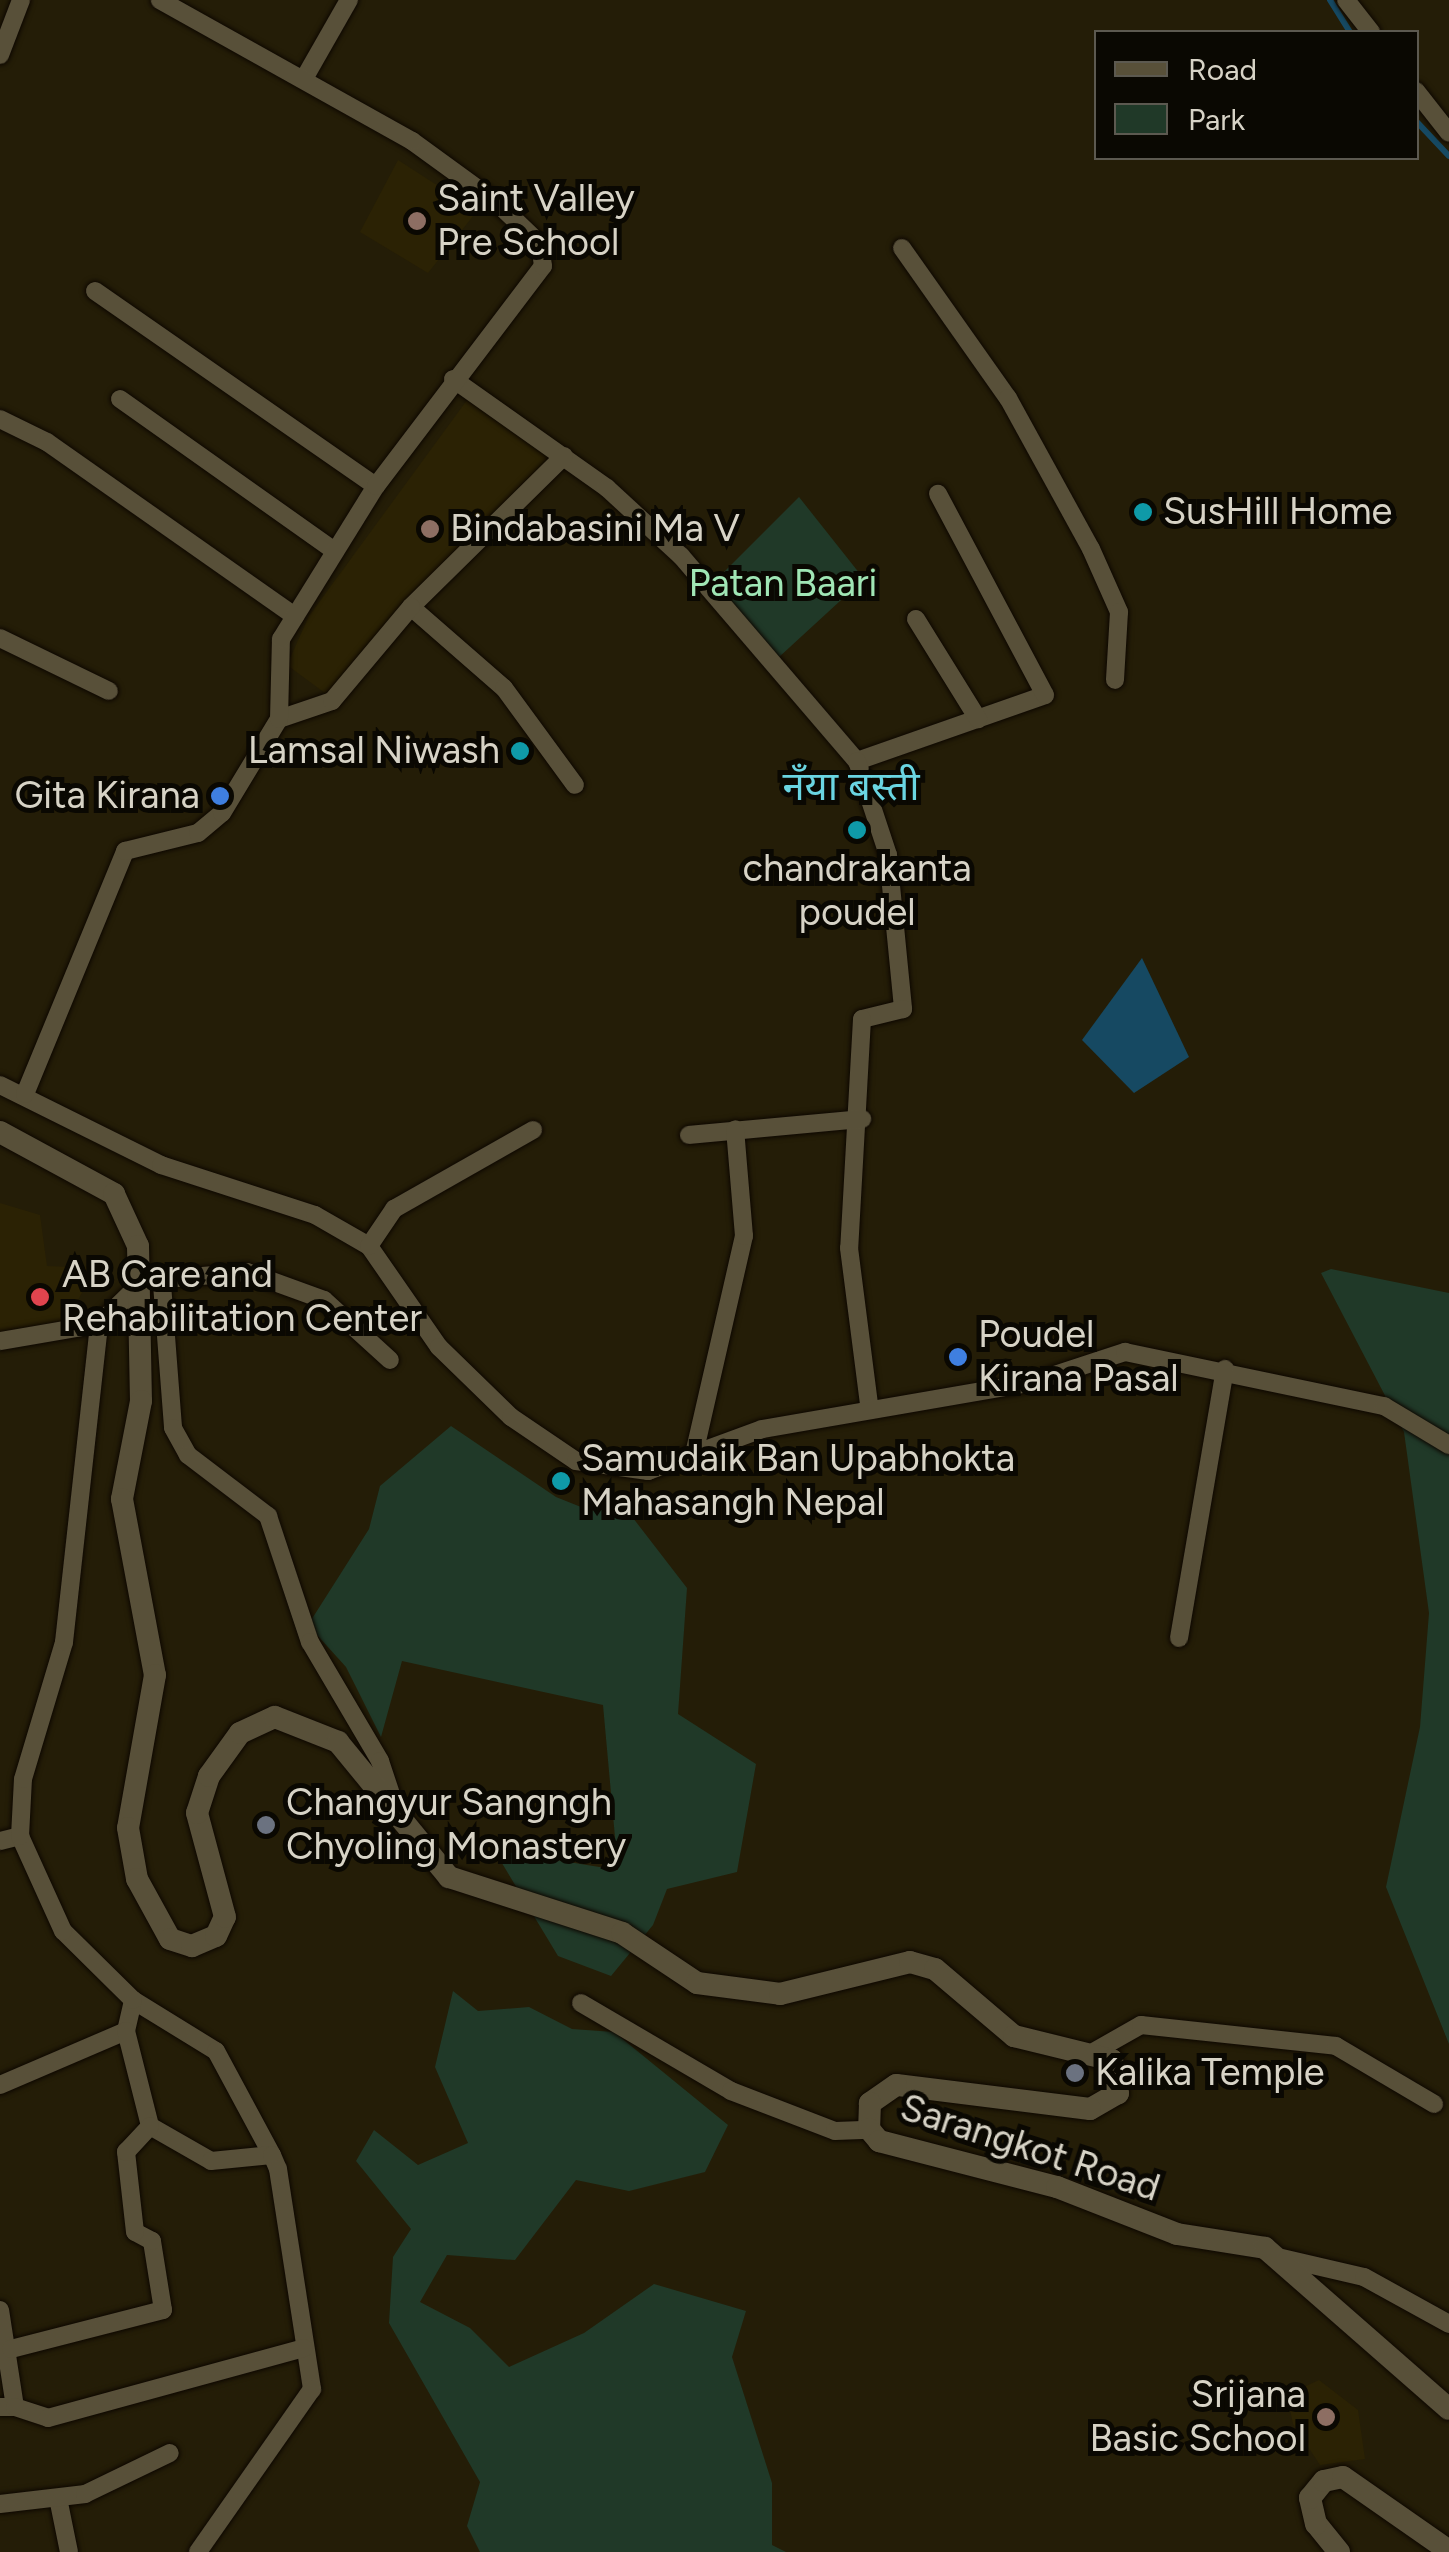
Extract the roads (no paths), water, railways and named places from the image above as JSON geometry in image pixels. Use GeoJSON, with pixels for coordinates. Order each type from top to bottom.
{"type":"FeatureCollection","features":[{"type":"Feature","properties":{"kind":"street"},"geometry":{"type":"LineString","coordinates":[[0,55],[21,0]]}},
{"type":"Feature","properties":{"kind":"street"},"geometry":{"type":"LineString","coordinates":[[25,1094],[125,851],[198,833],[222,813],[280,719],[281,638],[376,486],[453,379],[543,266],[540,244],[412,142],[305,77],[160,0]]}},
{"type":"Feature","properties":{"kind":"street"},"geometry":{"type":"LineString","coordinates":[[305,77],[349,0]]}},
{"type":"Feature","properties":{"kind":"street"},"geometry":{"type":"LineString","coordinates":[[1346,0],[1369,30]]}},
{"type":"Feature","properties":{"kind":"street"},"geometry":{"type":"LineString","coordinates":[[1419,95],[1449,133]]}},
{"type":"Feature","properties":{"kind":"street"},"geometry":{"type":"LineString","coordinates":[[902,248],[1008,398],[1091,549],[1118,612],[1116,680]]}},
{"type":"Feature","properties":{"kind":"street"},"geometry":{"type":"LineString","coordinates":[[95,291],[376,486]]}},
{"type":"Feature","properties":{"kind":"street"},"geometry":{"type":"LineString","coordinates":[[453,379],[564,456],[682,556],[857,761],[888,855],[903,1009],[862,1019],[862,1118],[848,1248],[869,1404]]}},
{"type":"Feature","properties":{"kind":"street"},"geometry":{"type":"LineString","coordinates":[[120,399],[335,551]]}},
{"type":"Feature","properties":{"kind":"street"},"geometry":{"type":"LineString","coordinates":[[0,419],[48,442],[295,616]]}},
{"type":"Feature","properties":{"kind":"street"},"geometry":{"type":"LineString","coordinates":[[280,719],[332,701],[411,607],[564,456]]}},
{"type":"Feature","properties":{"kind":"street"},"geometry":{"type":"LineString","coordinates":[[857,761],[1045,695],[938,494]]}},
{"type":"Feature","properties":{"kind":"street"},"geometry":{"type":"LineString","coordinates":[[411,607],[504,688],[574,785]]}},
{"type":"Feature","properties":{"kind":"street"},"geometry":{"type":"LineString","coordinates":[[916,619],[978,719]]}},
{"type":"Feature","properties":{"kind":"street"},"geometry":{"type":"LineString","coordinates":[[0,638],[108,691]]}},
{"type":"Feature","properties":{"kind":"street"},"geometry":{"type":"LineString","coordinates":[[0,1085],[162,1164],[315,1215],[369,1246],[439,1347],[510,1416],[576,1461],[648,1471],[869,1404],[1033,1382],[1126,1352],[1225,1369],[1384,1406],[1449,1445]]}},
{"type":"Feature","properties":{"kind":"street"},"geometry":{"type":"LineString","coordinates":[[688,1135],[862,1118]]}},
{"type":"Feature","properties":{"kind":"street"},"geometry":{"type":"LineString","coordinates":[[694,1454],[744,1236],[736,1129]]}},
{"type":"Feature","properties":{"kind":"street"},"geometry":{"type":"LineString","coordinates":[[369,1246],[394,1209],[534,1130]]}},
{"type":"Feature","properties":{"kind":"street"},"geometry":{"type":"LineString","coordinates":[[0,1132],[114,1194],[152,1282],[173,1428],[188,1455],[268,1516],[300,1618],[380,1762],[397,1820]]}},
{"type":"Feature","properties":{"kind":"street"},"geometry":{"type":"LineString","coordinates":[[0,1342],[100,1324],[152,1282],[247,1272],[324,1300],[390,1360]]}},
{"type":"Feature","properties":{"kind":"street"},"geometry":{"type":"LineString","coordinates":[[152,1282],[142,1401],[122,1499],[156,1675],[128,1789],[137,1878],[152,1913],[170,1939],[192,1946],[216,1936],[225,1917],[197,1813],[209,1776],[240,1733],[275,1717],[338,1742],[397,1820],[449,1877],[622,1932],[696,1983],[780,1994],[910,1962],[935,1970],[1014,2036],[1095,2051],[1142,2024],[1336,2046],[1434,2104]]}},
{"type":"Feature","properties":{"kind":"street"},"geometry":{"type":"LineString","coordinates":[[100,1324],[64,1642],[23,1779],[20,1836],[63,1931],[133,2000],[216,2051],[272,2154],[304,2348],[306,2407],[198,2552]]}},
{"type":"Feature","properties":{"kind":"street"},"geometry":{"type":"LineString","coordinates":[[1179,1638],[1225,1369]]}},
{"type":"Feature","properties":{"kind":"street"},"geometry":{"type":"LineString","coordinates":[[0,1842],[20,1836]]}},
{"type":"Feature","properties":{"kind":"street"},"geometry":{"type":"LineString","coordinates":[[133,2000],[126,2031],[150,2126],[211,2161],[272,2154]]}},
{"type":"Feature","properties":{"kind":"street"},"geometry":{"type":"LineString","coordinates":[[581,2003],[731,2091],[835,2132],[870,2130]]}},
{"type":"Feature","properties":{"kind":"street"},"geometry":{"type":"LineString","coordinates":[[0,2085],[126,2031]]}},
{"type":"Feature","properties":{"kind":"street","name":"Sarangkot Road"},"geometry":{"type":"LineString","coordinates":[[1095,2051],[1120,2074],[1106,2105],[896,2085],[870,2103],[870,2130],[880,2141],[1057,2187],[1176,2234],[1282,2258],[1449,2409]]}},
{"type":"Feature","properties":{"kind":"street"},"geometry":{"type":"LineString","coordinates":[[11,2348],[165,2303],[152,2240],[135,2232],[126,2152],[150,2126]]}},
{"type":"Feature","properties":{"kind":"street"},"geometry":{"type":"LineString","coordinates":[[1282,2258],[1364,2277],[1449,2324]]}},
{"type":"Feature","properties":{"kind":"street"},"geometry":{"type":"LineString","coordinates":[[0,2310],[11,2348],[8,2407],[48,2418],[304,2348]]}},
{"type":"Feature","properties":{"kind":"street"},"geometry":{"type":"LineString","coordinates":[[0,2504],[58,2498],[116,2484],[170,2453]]}},
{"type":"Feature","properties":{"kind":"street"},"geometry":{"type":"LineString","coordinates":[[1338,2552],[1310,2511],[1313,2492],[1330,2478],[1357,2482],[1449,2550]]}},
{"type":"Feature","properties":{"kind":"street"},"geometry":{"type":"LineString","coordinates":[[58,2498],[69,2552]]}},
{"type":"Feature","properties":{"kind":"water"},"geometry":{"type":"Polygon","coordinates":[[[1142,958],[1189,1057],[1134,1093],[1082,1040],[1142,958]]]}},
{"type":"Feature","properties":{"kind":"waterway"},"geometry":{"type":"LineString","coordinates":[[1330,0],[1349,30]]}},
{"type":"Feature","properties":{"kind":"waterway"},"geometry":{"type":"LineString","coordinates":[[1419,124],[1449,156]]}},
{"type":"Feature","properties":{"kind":"place","name":"Saint Valley Pre School"},"geometry":{"type":"Point","coordinates":[417,221]}},
{"type":"Feature","properties":{"kind":"place","name":"SusHill Home"},"geometry":{"type":"Point","coordinates":[1143,512]}},
{"type":"Feature","properties":{"kind":"place","name":"Bindabasini Ma V"},"geometry":{"type":"Point","coordinates":[430,529]}},
{"type":"Feature","properties":{"kind":"place","name":"Lamsal Niwash"},"geometry":{"type":"Point","coordinates":[520,751]}},
{"type":"Feature","properties":{"kind":"place","name":"Gita Kirana"},"geometry":{"type":"Point","coordinates":[220,796]}},
{"type":"Feature","properties":{"kind":"place","name":"chandrakanta poudel"},"geometry":{"type":"Point","coordinates":[857,830]}},
{"type":"Feature","properties":{"kind":"place","name":"AB Care and Rehabilitation Center"},"geometry":{"type":"Point","coordinates":[40,1297]}},
{"type":"Feature","properties":{"kind":"place","name":"Poudel Kirana Pasal"},"geometry":{"type":"Point","coordinates":[958,1357]}},
{"type":"Feature","properties":{"kind":"place","name":"Samudaik Ban Upabhokta Mahasangh Nepal"},"geometry":{"type":"Point","coordinates":[561,1481]}},
{"type":"Feature","properties":{"kind":"place","name":"Changyur Sangngh Chyoling Monastery"},"geometry":{"type":"Point","coordinates":[266,1825]}},
{"type":"Feature","properties":{"kind":"place","name":"Kalika Temple"},"geometry":{"type":"Point","coordinates":[1075,2073]}},
{"type":"Feature","properties":{"kind":"place","name":"Srijana Basic School"},"geometry":{"type":"Point","coordinates":[1326,2417]}},
{"type":"Feature","properties":{"kind":"district","name":"नँया बस्ती"},"geometry":{"type":"Point","coordinates":[851,786]}},
{"type":"Feature","properties":{"kind":"park label","name":"Patan Baari"},"geometry":{"type":"Point","coordinates":[783,584]}}]}
